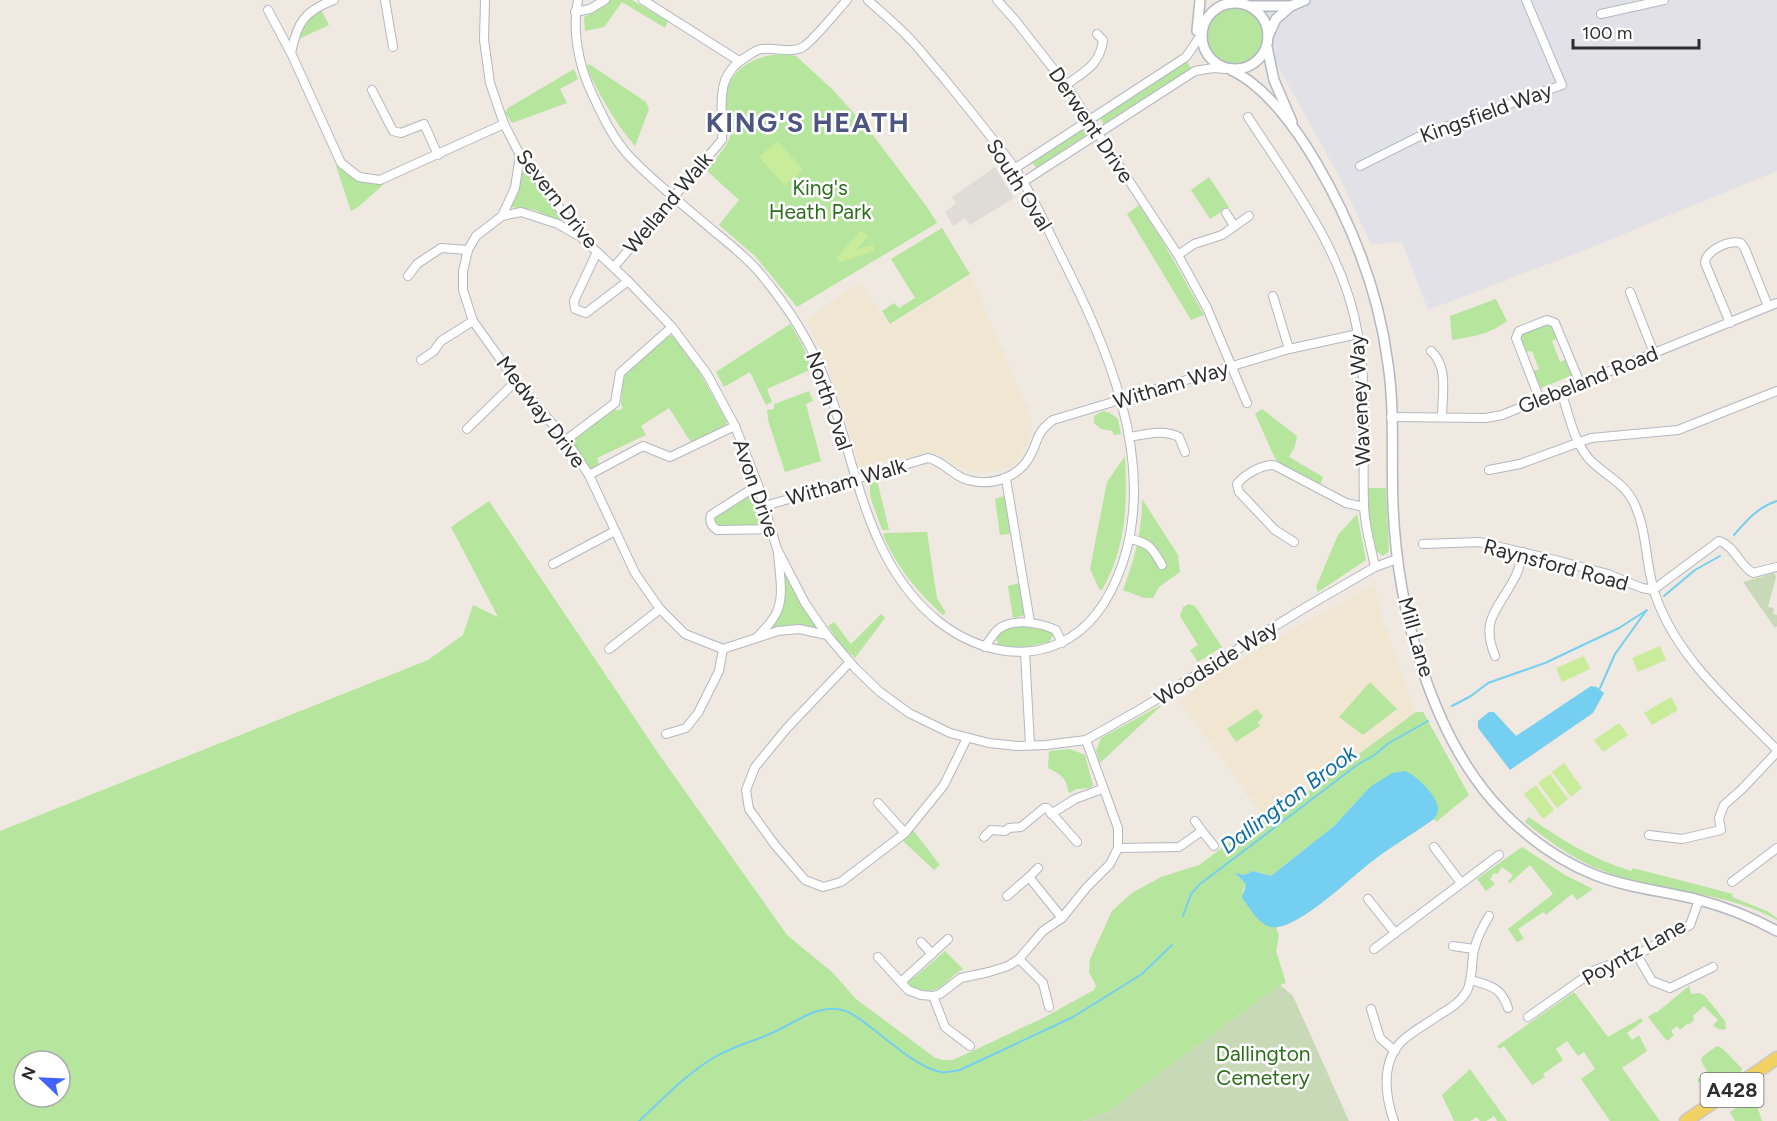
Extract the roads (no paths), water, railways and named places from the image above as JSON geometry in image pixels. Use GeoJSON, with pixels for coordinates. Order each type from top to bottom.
{"type":"FeatureCollection","features":[{"type":"Feature","properties":{"kind":"main road","name":"A428"},"geometry":{"type":"LineString","coordinates":[[1686,1121],[1777,1058]]}},
{"type":"Feature","properties":{"kind":"street"},"geometry":{"type":"LineString","coordinates":[[291,53],[295,34],[305,16],[316,7],[334,0]]}},
{"type":"Feature","properties":{"kind":"street"},"geometry":{"type":"LineString","coordinates":[[385,0],[393,47]]}},
{"type":"Feature","properties":{"kind":"street","name":"Severn Drive"},"geometry":{"type":"LineString","coordinates":[[485,0],[484,40],[488,72],[504,124],[520,155],[581,237],[614,267],[672,327],[707,374],[735,426]]}},
{"type":"Feature","properties":{"kind":"street","name":"North Oval"},"geometry":{"type":"LineString","coordinates":[[578,0],[575,12],[580,66],[600,112],[628,155],[745,257],[796,319],[807,338],[827,384],[855,479],[877,539],[904,586],[936,620],[959,635],[985,647],[1001,651],[1024,652],[1062,643]]}},
{"type":"Feature","properties":{"kind":"street"},"geometry":{"type":"LineString","coordinates":[[575,12],[590,9],[605,0]]}},
{"type":"Feature","properties":{"kind":"street"},"geometry":{"type":"LineString","coordinates":[[643,0],[739,62],[760,49],[802,48],[847,0]]}},
{"type":"Feature","properties":{"kind":"street","name":"South Oval"},"geometry":{"type":"LineString","coordinates":[[868,0],[911,40],[955,92],[1023,182],[1086,305],[1121,400],[1130,437],[1135,497],[1131,539],[1109,596],[1096,615],[1081,630],[1062,643]]}},
{"type":"Feature","properties":{"kind":"street","name":"Derwent Drive"},"geometry":{"type":"LineString","coordinates":[[997,0],[1066,85],[1178,255],[1207,308],[1247,403]]}},
{"type":"Feature","properties":{"kind":"street"},"geometry":{"type":"LineString","coordinates":[[1200,0],[1200,38],[1207,56],[1215,64],[1228,69]]}},
{"type":"Feature","properties":{"kind":"street"},"geometry":{"type":"LineString","coordinates":[[1023,182],[1195,71],[1250,66],[1258,61],[1276,19],[1291,6],[1305,0]]}},
{"type":"Feature","properties":{"kind":"street","name":"Kingsfield Way"},"geometry":{"type":"LineString","coordinates":[[1360,166],[1418,137],[1562,85],[1526,0]]}},
{"type":"Feature","properties":{"kind":"street"},"geometry":{"type":"LineString","coordinates":[[1601,14],[1664,0]]}},
{"type":"Feature","properties":{"kind":"street"},"geometry":{"type":"LineString","coordinates":[[1240,3],[1261,15],[1265,21],[1268,41]]}},
{"type":"Feature","properties":{"kind":"street"},"geometry":{"type":"LineString","coordinates":[[1214,68],[1198,48],[1208,16],[1214,10],[1222,5],[1240,3],[1274,7],[1291,6]]}},
{"type":"Feature","properties":{"kind":"street"},"geometry":{"type":"LineString","coordinates":[[268,10],[291,53],[341,163],[359,177],[380,180],[504,124]]}},
{"type":"Feature","properties":{"kind":"street"},"geometry":{"type":"LineString","coordinates":[[1066,85],[1096,63],[1102,52],[1103,40],[1097,34]]}},
{"type":"Feature","properties":{"kind":"street"},"geometry":{"type":"LineString","coordinates":[[1014,169],[1186,57],[1200,38]]}},
{"type":"Feature","properties":{"kind":"street","name":"Mill Lane"},"geometry":{"type":"LineString","coordinates":[[1268,41],[1274,80],[1295,129]]}},
{"type":"Feature","properties":{"kind":"street","name":"Welland Walk"},"geometry":{"type":"LineString","coordinates":[[614,267],[722,140],[723,123],[720,101],[724,82],[739,62]]}},
{"type":"Feature","properties":{"kind":"street","name":"Mill Lane"},"geometry":{"type":"LineString","coordinates":[[1214,68],[1245,80],[1259,91],[1312,154]]}},
{"type":"Feature","properties":{"kind":"street","name":"Mill Lane"},"geometry":{"type":"LineString","coordinates":[[1228,69],[1254,83],[1295,129],[1312,154],[1347,219],[1370,284],[1386,348],[1391,389],[1393,505],[1397,559],[1406,607],[1420,658],[1437,706],[1462,761],[1492,800],[1536,842],[1572,864],[1594,875],[1619,883],[1699,900],[1735,912],[1777,931]]}},
{"type":"Feature","properties":{"kind":"street"},"geometry":{"type":"LineString","coordinates":[[372,90],[393,131],[401,133],[424,124],[438,155]]}},
{"type":"Feature","properties":{"kind":"street","name":"Waveney Way"},"geometry":{"type":"LineString","coordinates":[[1248,117],[1323,234],[1344,282],[1358,334],[1363,394],[1364,507],[1375,567]]}},
{"type":"Feature","properties":{"kind":"street"},"geometry":{"type":"LineString","coordinates":[[408,276],[417,264],[441,248],[468,250],[476,236],[501,216],[515,188],[520,155]]}},
{"type":"Feature","properties":{"kind":"street"},"geometry":{"type":"LineString","coordinates":[[501,216],[521,212],[558,224],[581,237]]}},
{"type":"Feature","properties":{"kind":"street"},"geometry":{"type":"LineString","coordinates":[[1226,213],[1234,226]]}},
{"type":"Feature","properties":{"kind":"street"},"geometry":{"type":"LineString","coordinates":[[1178,255],[1194,244],[1222,235],[1249,216]]}},
{"type":"Feature","properties":{"kind":"street"},"geometry":{"type":"LineString","coordinates":[[1730,323],[1705,263],[1706,256],[1711,251],[1734,242],[1741,243],[1768,306]]}},
{"type":"Feature","properties":{"kind":"street","name":"Medway Drive"},"geometry":{"type":"LineString","coordinates":[[468,250],[463,271],[464,290],[473,321],[516,381],[566,440],[589,475],[635,573],[660,609],[685,634],[723,649]]}},
{"type":"Feature","properties":{"kind":"street"},"geometry":{"type":"LineString","coordinates":[[597,252],[574,301],[575,309],[586,313],[628,281]]}},
{"type":"Feature","properties":{"kind":"street"},"geometry":{"type":"LineString","coordinates":[[1630,292],[1654,353]]}},
{"type":"Feature","properties":{"kind":"street"},"geometry":{"type":"LineString","coordinates":[[1273,296],[1289,349]]}},
{"type":"Feature","properties":{"kind":"street","name":"Glebeland Road"},"geometry":{"type":"LineString","coordinates":[[1391,417],[1486,418],[1502,415],[1777,303]]}},
{"type":"Feature","properties":{"kind":"street"},"geometry":{"type":"LineString","coordinates":[[1540,400],[1516,338],[1519,331],[1547,320],[1555,323],[1580,383]]}},
{"type":"Feature","properties":{"kind":"street"},"geometry":{"type":"LineString","coordinates":[[421,360],[435,351],[441,341],[473,321]]}},
{"type":"Feature","properties":{"kind":"street"},"geometry":{"type":"LineString","coordinates":[[566,440],[615,403],[620,373],[672,327]]}},
{"type":"Feature","properties":{"kind":"street","name":"Witham Way"},"geometry":{"type":"LineString","coordinates":[[1006,478],[1027,462],[1040,430],[1053,420],[1289,349],[1358,334]]}},
{"type":"Feature","properties":{"kind":"street"},"geometry":{"type":"LineString","coordinates":[[1437,352],[1442,367],[1442,417]]}},
{"type":"Feature","properties":{"kind":"street"},"geometry":{"type":"LineString","coordinates":[[467,429],[516,381]]}},
{"type":"Feature","properties":{"kind":"street"},"geometry":{"type":"LineString","coordinates":[[1489,470],[1520,464],[1604,435],[1678,430],[1777,391]]}},
{"type":"Feature","properties":{"kind":"street"},"geometry":{"type":"LineString","coordinates":[[1561,392],[1571,429],[1592,462],[1614,478],[1633,500],[1640,519],[1653,590],[1676,637],[1703,675],[1777,751],[1724,805],[1719,818],[1721,830],[1682,839],[1649,835]]}},
{"type":"Feature","properties":{"kind":"street"},"geometry":{"type":"LineString","coordinates":[[589,475],[643,446],[670,457],[735,426]]}},
{"type":"Feature","properties":{"kind":"street","name":"Avon Drive"},"geometry":{"type":"LineString","coordinates":[[735,426],[758,485],[777,549],[805,603],[850,663],[880,692],[909,713],[934,727],[988,743],[1030,745]]}},
{"type":"Feature","properties":{"kind":"street"},"geometry":{"type":"LineString","coordinates":[[1130,437],[1172,433],[1179,437],[1185,452]]}},
{"type":"Feature","properties":{"kind":"street","name":"Witham Walk"},"geometry":{"type":"LineString","coordinates":[[765,506],[928,458],[938,461],[966,480],[981,483],[1006,478]]}},
{"type":"Feature","properties":{"kind":"street"},"geometry":{"type":"LineString","coordinates":[[1293,542],[1275,530],[1239,492],[1237,484],[1242,478],[1266,465],[1274,465],[1346,503],[1364,507]]}},
{"type":"Feature","properties":{"kind":"street"},"geometry":{"type":"LineString","coordinates":[[1006,478],[1029,622]]}},
{"type":"Feature","properties":{"kind":"street"},"geometry":{"type":"LineString","coordinates":[[758,485],[711,515],[709,520],[712,527],[717,530],[771,529]]}},
{"type":"Feature","properties":{"kind":"street"},"geometry":{"type":"LineString","coordinates":[[553,564],[615,531]]}},
{"type":"Feature","properties":{"kind":"street"},"geometry":{"type":"LineString","coordinates":[[1131,539],[1146,542],[1152,547],[1162,565]]}},
{"type":"Feature","properties":{"kind":"street"},"geometry":{"type":"LineString","coordinates":[[1653,590],[1719,541],[1726,543],[1746,568],[1753,573],[1777,567]]}},
{"type":"Feature","properties":{"kind":"street","name":"Raynsford Road"},"geometry":{"type":"LineString","coordinates":[[1423,544],[1479,542],[1608,574],[1642,588],[1653,590]]}},
{"type":"Feature","properties":{"kind":"street","name":"Avon Drive"},"geometry":{"type":"LineString","coordinates":[[758,637],[776,616],[780,604],[777,549]]}},
{"type":"Feature","properties":{"kind":"street"},"geometry":{"type":"LineString","coordinates":[[1495,656],[1489,642],[1490,619],[1516,576],[1523,552]]}},
{"type":"Feature","properties":{"kind":"street","name":"Woodside Way"},"geometry":{"type":"LineString","coordinates":[[1030,745],[1086,740],[1144,707],[1300,610],[1375,567],[1397,559]]}},
{"type":"Feature","properties":{"kind":"street"},"geometry":{"type":"LineString","coordinates":[[609,649],[660,609]]}},
{"type":"Feature","properties":{"kind":"street"},"geometry":{"type":"LineString","coordinates":[[985,647],[999,628],[1029,622],[1056,630],[1062,643]]}},
{"type":"Feature","properties":{"kind":"street"},"geometry":{"type":"LineString","coordinates":[[666,734],[686,728],[698,713],[719,671],[723,649],[778,631],[799,629],[827,635]]}},
{"type":"Feature","properties":{"kind":"street"},"geometry":{"type":"LineString","coordinates":[[1024,652],[1030,745]]}},
{"type":"Feature","properties":{"kind":"street"},"geometry":{"type":"LineString","coordinates":[[850,663],[787,728],[755,767],[746,790],[749,809],[775,845],[805,880],[823,887],[841,882],[905,833],[944,785],[967,738]]}},
{"type":"Feature","properties":{"kind":"street"},"geometry":{"type":"LineString","coordinates":[[878,957],[908,990],[921,995],[933,996],[940,994],[961,978],[1008,966],[1019,958],[1043,931],[1062,918],[1087,887],[1110,864],[1118,848],[1118,828],[1086,740]]}},
{"type":"Feature","properties":{"kind":"street"},"geometry":{"type":"LineString","coordinates":[[1049,811],[1102,789]]}},
{"type":"Feature","properties":{"kind":"street"},"geometry":{"type":"LineString","coordinates":[[878,803],[905,833]]}},
{"type":"Feature","properties":{"kind":"street"},"geometry":{"type":"LineString","coordinates":[[984,837],[991,830],[1005,831],[1009,828],[1021,827],[1044,808],[1077,842]]}},
{"type":"Feature","properties":{"kind":"street"},"geometry":{"type":"LineString","coordinates":[[1195,821],[1214,846]]}},
{"type":"Feature","properties":{"kind":"street"},"geometry":{"type":"LineString","coordinates":[[1118,848],[1179,847],[1202,831]]}},
{"type":"Feature","properties":{"kind":"street"},"geometry":{"type":"LineString","coordinates":[[1434,847],[1461,883]]}},
{"type":"Feature","properties":{"kind":"street"},"geometry":{"type":"LineString","coordinates":[[1732,882],[1777,848]]}},
{"type":"Feature","properties":{"kind":"street"},"geometry":{"type":"LineString","coordinates":[[1374,949],[1498,855]]}},
{"type":"Feature","properties":{"kind":"street"},"geometry":{"type":"LineString","coordinates":[[1007,896],[1038,868]]}},
{"type":"Feature","properties":{"kind":"street"},"geometry":{"type":"LineString","coordinates":[[1029,877],[1062,918]]}},
{"type":"Feature","properties":{"kind":"street"},"geometry":{"type":"LineString","coordinates":[[1368,899],[1395,933]]}},
{"type":"Feature","properties":{"kind":"street","name":"Poyntz Lane"},"geometry":{"type":"LineString","coordinates":[[1528,1017],[1595,970],[1637,955],[1690,925],[1699,900]]}},
{"type":"Feature","properties":{"kind":"street"},"geometry":{"type":"LineString","coordinates":[[1394,1121],[1386,1087],[1388,1070],[1395,1051],[1401,1042],[1455,1005],[1466,992],[1471,980],[1474,949],[1489,916]]}},
{"type":"Feature","properties":{"kind":"street"},"geometry":{"type":"LineString","coordinates":[[901,982],[948,939]]}},
{"type":"Feature","properties":{"kind":"street"},"geometry":{"type":"LineString","coordinates":[[921,942],[932,954]]}},
{"type":"Feature","properties":{"kind":"street"},"geometry":{"type":"LineString","coordinates":[[1453,946],[1474,949]]}},
{"type":"Feature","properties":{"kind":"street"},"geometry":{"type":"LineString","coordinates":[[1637,955],[1652,981],[1670,988],[1713,967]]}},
{"type":"Feature","properties":{"kind":"street"},"geometry":{"type":"LineString","coordinates":[[1019,958],[1043,983],[1049,1007]]}},
{"type":"Feature","properties":{"kind":"street"},"geometry":{"type":"LineString","coordinates":[[1471,980],[1494,988],[1504,995],[1508,1008]]}},
{"type":"Feature","properties":{"kind":"street"},"geometry":{"type":"LineString","coordinates":[[933,996],[945,1027],[970,1047]]}},
{"type":"Feature","properties":{"kind":"street"},"geometry":{"type":"LineString","coordinates":[[1371,1009],[1380,1038],[1395,1051]]}},
{"type":"Feature","properties":{"kind":"water"},"geometry":{"type":"Polygon","coordinates":[[[1591,686],[1597,687],[1604,693],[1593,713],[1510,770],[1478,728],[1478,721],[1489,712],[1494,712],[1516,736],[1591,686]]]}},
{"type":"Feature","properties":{"kind":"water"},"geometry":{"type":"Polygon","coordinates":[[[1405,771],[1421,782],[1435,799],[1438,810],[1434,819],[1378,857],[1322,903],[1294,921],[1282,926],[1271,927],[1258,919],[1242,898],[1246,884],[1235,873],[1244,875],[1253,871],[1271,876],[1334,826],[1370,787],[1392,773],[1405,771]]]}},
{"type":"Feature","properties":{"kind":"waterway","name":"Dallington Brook"},"geometry":{"type":"LineString","coordinates":[[1734,535],[1758,510],[1777,501]]}},
{"type":"Feature","properties":{"kind":"waterway","name":"Dallington Brook"},"geometry":{"type":"LineString","coordinates":[[1664,596],[1695,570],[1720,556]]}},
{"type":"Feature","properties":{"kind":"waterway","name":"Dallington Brook"},"geometry":{"type":"LineString","coordinates":[[1452,706],[1471,696],[1488,683],[1545,663],[1619,628],[1647,610]]}},
{"type":"Feature","properties":{"kind":"waterway"},"geometry":{"type":"LineString","coordinates":[[1600,688],[1615,654],[1646,611]]}},
{"type":"Feature","properties":{"kind":"waterway","name":"Dallington Brook"},"geometry":{"type":"LineString","coordinates":[[1183,916],[1191,894],[1200,884],[1357,765],[1389,743],[1428,721]]}},
{"type":"Feature","properties":{"kind":"waterway","name":"Dallington Brook"},"geometry":{"type":"LineString","coordinates":[[639,1121],[685,1078],[705,1063],[806,1015],[824,1010],[842,1010],[853,1014],[904,1053],[932,1069],[944,1072],[960,1070],[1073,1017],[1142,974],[1172,945]]}},
{"type":"Feature","properties":{"kind":"district","name":"KING'S HEATH"},"geometry":{"type":"Point","coordinates":[808,123]}},
{"type":"Feature","properties":{"kind":"park label","name":"King's Heath Park"},"geometry":{"type":"Point","coordinates":[820,200]}},
{"type":"Feature","properties":{"kind":"park label","name":"Dallington Cemetery"},"geometry":{"type":"Point","coordinates":[1263,1066]}}]}
